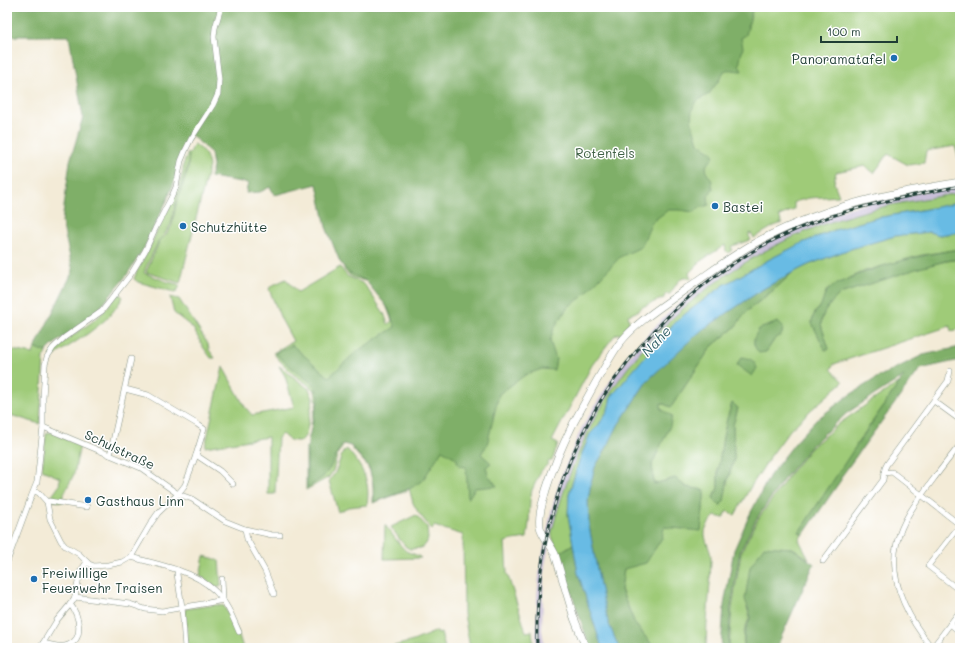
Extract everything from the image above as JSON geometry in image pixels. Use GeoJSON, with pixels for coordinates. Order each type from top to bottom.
{"type":"FeatureCollection","features":[{"type":"Feature","properties":{"kind":"main road"},"geometry":{"type":"LineString","coordinates":[[586,648],[574,618],[553,548],[540,527],[540,514],[552,471],[564,440],[610,356],[619,344],[636,327],[718,266],[771,235],[801,222],[854,203],[876,197],[960,182]]}},
{"type":"Feature","properties":{"kind":"street"},"geometry":{"type":"LineString","coordinates":[[7,562],[38,479],[43,427],[45,366],[47,357],[53,348],[65,337],[102,311],[132,274],[146,251],[176,187],[181,161],[186,149],[216,99],[219,89],[219,79],[214,37],[221,7]]}},
{"type":"Feature","properties":{"kind":"street"},"geometry":{"type":"LineString","coordinates":[[110,454],[132,359]]}},
{"type":"Feature","properties":{"kind":"street"},"geometry":{"type":"LineString","coordinates":[[823,561],[883,480],[887,464],[948,381],[950,371]]}},
{"type":"Feature","properties":{"kind":"street"},"geometry":{"type":"LineString","coordinates":[[34,491],[47,502],[50,519],[61,541],[65,546],[81,556],[87,562],[94,566],[101,566],[122,562],[131,557],[158,513],[178,494],[187,481],[204,429],[148,395],[125,389]]}},
{"type":"Feature","properties":{"kind":"street"},"geometry":{"type":"LineString","coordinates":[[934,401],[960,420]]}},
{"type":"Feature","properties":{"kind":"street","name":"Schulstraße"},"geometry":{"type":"LineString","coordinates":[[43,427],[141,468],[178,494],[192,498],[225,522],[245,529],[272,535],[280,535]]}},
{"type":"Feature","properties":{"kind":"street"},"geometry":{"type":"LineString","coordinates":[[960,445],[907,516],[897,542],[895,555],[896,581],[900,594],[906,608],[922,635],[932,648],[960,611]]}},
{"type":"Feature","properties":{"kind":"street"},"geometry":{"type":"LineString","coordinates":[[196,455],[220,471],[233,484]]}},
{"type":"Feature","properties":{"kind":"street"},"geometry":{"type":"LineString","coordinates":[[884,473],[892,472],[960,525],[928,566],[960,591]]}},
{"type":"Feature","properties":{"kind":"street"},"geometry":{"type":"LineString","coordinates":[[47,502],[87,507]]}},
{"type":"Feature","properties":{"kind":"street"},"geometry":{"type":"LineString","coordinates":[[245,529],[247,539],[265,571],[274,594]]}},
{"type":"Feature","properties":{"kind":"street"},"geometry":{"type":"LineString","coordinates":[[131,557],[190,574],[204,583],[223,600],[240,632]]}},
{"type":"Feature","properties":{"kind":"street"},"geometry":{"type":"LineString","coordinates":[[70,604],[79,625],[79,633],[75,640],[66,646],[42,646],[57,620],[75,597],[80,572],[87,562]]}},
{"type":"Feature","properties":{"kind":"street"},"geometry":{"type":"LineString","coordinates":[[178,570],[177,574],[182,607],[185,648]]}},
{"type":"Feature","properties":{"kind":"street"},"geometry":{"type":"LineString","coordinates":[[222,579],[223,600]]}},
{"type":"Feature","properties":{"kind":"street"},"geometry":{"type":"LineString","coordinates":[[75,597],[130,604],[145,610],[157,611],[208,604],[223,600]]}},
{"type":"Feature","properties":{"kind":"street"},"geometry":{"type":"LineString","coordinates":[[950,624],[960,632]]}},
{"type":"Feature","properties":{"kind":"shaded area"},"geometry":{"type":"Polygon","coordinates":[[[960,185],[960,193],[888,206],[822,225],[796,236],[759,255],[725,276],[698,296],[669,322],[644,348],[618,382],[581,447],[568,480],[557,512],[545,565],[542,630],[545,648],[536,648],[537,596],[540,567],[551,511],[560,479],[581,429],[612,378],[639,344],[663,318],[693,291],[756,247],[794,228],[849,208],[887,198],[960,185]]]}},
{"type":"Feature","properties":{"kind":"green space","name":"Rotenfels"},"geometry":{"type":"Polygon","coordinates":[[[7,7],[753,7],[746,35],[741,38],[743,47],[739,65],[742,71],[726,70],[709,94],[695,103],[692,110],[691,120],[698,143],[712,152],[714,157],[706,166],[707,174],[711,178],[713,189],[708,196],[709,205],[699,208],[694,212],[668,210],[652,222],[641,247],[620,257],[582,297],[568,307],[554,328],[550,341],[556,359],[554,370],[542,369],[525,375],[499,394],[487,445],[481,454],[491,463],[486,467],[488,475],[497,486],[475,488],[468,499],[466,467],[459,466],[456,458],[442,450],[423,480],[411,488],[374,502],[374,488],[369,467],[351,446],[343,444],[330,468],[323,477],[307,488],[308,441],[319,397],[314,385],[275,353],[292,345],[329,377],[356,352],[395,327],[388,308],[366,281],[349,273],[340,262],[326,227],[317,184],[275,195],[270,187],[260,192],[246,193],[248,183],[210,177],[213,167],[211,153],[190,134],[180,155],[175,180],[168,198],[143,250],[126,276],[97,312],[46,352],[35,348],[73,271],[62,222],[70,161],[83,117],[69,36],[7,36],[7,7]]]}},
{"type":"Feature","properties":{"kind":"green space","name":"Rotenfels"},"geometry":{"type":"Polygon","coordinates":[[[524,7],[960,7],[960,159],[959,160],[955,146],[926,151],[924,163],[908,165],[888,154],[874,173],[865,166],[836,172],[834,183],[839,196],[809,198],[794,202],[794,210],[779,216],[782,223],[754,238],[752,234],[749,233],[751,240],[732,246],[731,251],[728,253],[725,245],[702,260],[689,273],[691,279],[681,279],[670,294],[665,294],[664,298],[642,307],[636,312],[628,315],[630,326],[620,337],[619,333],[614,336],[592,365],[552,441],[558,444],[552,461],[549,461],[541,471],[532,490],[527,538],[505,542],[507,573],[526,632],[532,631],[534,648],[470,648],[464,614],[463,535],[434,526],[432,530],[413,503],[409,488],[407,491],[373,503],[371,473],[367,465],[348,441],[344,443],[338,453],[333,471],[329,477],[306,490],[306,447],[311,447],[310,439],[312,419],[317,402],[315,391],[293,374],[273,353],[293,341],[281,319],[269,289],[271,286],[286,279],[298,292],[340,267],[347,276],[364,284],[384,313],[388,324],[392,321],[384,300],[378,290],[370,283],[357,279],[345,271],[325,219],[314,167],[524,7]]]}},
{"type":"Feature","properties":{"kind":"green space"},"geometry":{"type":"Polygon","coordinates":[[[194,144],[204,153],[209,166],[180,283],[146,272],[160,240],[166,235],[172,225],[176,205],[188,169],[189,155],[187,169],[176,203],[171,224],[159,240],[144,273],[180,286],[177,291],[174,292],[138,282],[134,279],[178,190],[183,165],[194,144]]]}},
{"type":"Feature","properties":{"kind":"green space"},"geometry":{"type":"Polygon","coordinates":[[[960,193],[960,202],[876,218],[835,230],[802,243],[724,285],[675,322],[611,397],[608,410],[598,426],[590,434],[579,461],[569,494],[568,515],[573,544],[559,553],[552,533],[560,502],[574,464],[594,420],[620,379],[650,341],[685,307],[723,277],[764,252],[808,231],[853,215],[879,208],[960,193]]]}},
{"type":"Feature","properties":{"kind":"green space"},"geometry":{"type":"Polygon","coordinates":[[[929,232],[940,235],[960,232],[960,249],[922,255],[865,271],[835,285],[826,291],[822,305],[815,312],[812,323],[829,349],[821,323],[824,314],[840,294],[914,269],[945,261],[960,259],[960,329],[951,331],[950,326],[834,364],[831,369],[843,382],[790,430],[770,457],[735,515],[727,511],[724,518],[715,516],[706,527],[706,542],[711,558],[706,648],[654,648],[635,624],[621,589],[624,569],[664,527],[701,530],[704,497],[704,490],[686,487],[675,478],[654,484],[652,464],[659,449],[660,402],[671,407],[711,347],[735,327],[747,311],[792,273],[808,265],[847,250],[895,236],[929,232]],[[778,323],[769,326],[766,352],[774,340],[782,333],[778,323]],[[732,403],[723,437],[718,470],[718,488],[713,498],[724,501],[727,483],[734,459],[733,425],[738,408],[732,403]]]}},
{"type":"Feature","properties":{"kind":"green space"},"geometry":{"type":"Polygon","coordinates":[[[960,249],[960,259],[945,261],[916,269],[840,294],[830,305],[822,319],[822,328],[829,349],[825,350],[812,320],[822,303],[826,292],[832,287],[875,268],[917,257],[960,249]]]}},
{"type":"Feature","properties":{"kind":"green space"},"geometry":{"type":"Polygon","coordinates":[[[792,273],[747,311],[735,327],[711,347],[671,407],[661,403],[661,409],[672,416],[670,426],[652,464],[654,484],[675,478],[686,487],[704,490],[701,531],[664,527],[662,538],[646,563],[624,569],[621,590],[635,624],[654,648],[619,648],[608,622],[589,526],[588,500],[595,467],[618,425],[647,381],[684,345],[702,330],[763,289],[792,273]]]}},
{"type":"Feature","properties":{"kind":"green space"},"geometry":{"type":"Polygon","coordinates":[[[120,294],[123,297],[103,322],[88,334],[53,357],[51,355],[67,339],[98,317],[120,294]]]}},
{"type":"Feature","properties":{"kind":"green space"},"geometry":{"type":"Polygon","coordinates":[[[170,297],[179,299],[208,344],[209,350],[215,358],[211,358],[203,347],[193,328],[174,313],[170,297]]]}},
{"type":"Feature","properties":{"kind":"green space"},"geometry":{"type":"Polygon","coordinates":[[[778,322],[783,327],[782,334],[774,340],[766,352],[759,353],[754,341],[759,329],[778,322]]]}},
{"type":"Feature","properties":{"kind":"green space"},"geometry":{"type":"Polygon","coordinates":[[[960,347],[960,360],[920,369],[841,477],[841,480],[803,535],[799,532],[904,376],[847,413],[813,444],[783,480],[755,521],[740,552],[731,607],[728,648],[721,648],[724,605],[734,550],[770,475],[795,443],[816,420],[848,396],[878,377],[923,355],[960,347]]]}},
{"type":"Feature","properties":{"kind":"green space"},"geometry":{"type":"Polygon","coordinates":[[[35,348],[46,352],[44,357],[40,424],[7,414],[7,349],[33,354],[35,348]]]}},
{"type":"Feature","properties":{"kind":"green space"},"geometry":{"type":"Polygon","coordinates":[[[742,357],[755,363],[757,368],[752,376],[737,365],[742,357]]]}},
{"type":"Feature","properties":{"kind":"green space"},"geometry":{"type":"Polygon","coordinates":[[[279,366],[309,389],[313,398],[306,435],[301,441],[290,440],[282,434],[278,438],[275,494],[268,494],[268,437],[205,447],[223,367],[245,407],[252,415],[294,407],[285,376],[279,366]]]}},
{"type":"Feature","properties":{"kind":"green space"},"geometry":{"type":"Polygon","coordinates":[[[900,382],[856,445],[859,448],[799,532],[802,535],[799,540],[809,559],[793,548],[767,547],[752,568],[747,608],[750,617],[745,628],[745,648],[729,648],[732,609],[741,553],[756,522],[789,475],[811,448],[840,423],[900,382]]]}},
{"type":"Feature","properties":{"kind":"green space"},"geometry":{"type":"Polygon","coordinates":[[[732,403],[738,408],[733,425],[734,459],[727,483],[724,501],[720,506],[713,498],[718,488],[718,470],[723,437],[732,403]]]}},
{"type":"Feature","properties":{"kind":"green space"},"geometry":{"type":"Polygon","coordinates":[[[50,432],[80,445],[74,474],[63,496],[62,502],[49,500],[59,486],[60,478],[42,470],[46,435],[50,432]]]}},
{"type":"Feature","properties":{"kind":"green space"},"geometry":{"type":"Polygon","coordinates":[[[347,449],[361,468],[364,475],[368,489],[367,505],[348,507],[338,512],[329,481],[335,473],[343,452],[347,449]]]}},
{"type":"Feature","properties":{"kind":"green space"},"geometry":{"type":"Polygon","coordinates":[[[416,515],[427,527],[428,539],[426,544],[421,548],[410,549],[406,547],[391,527],[416,515]]]}},
{"type":"Feature","properties":{"kind":"green space"},"geometry":{"type":"Polygon","coordinates":[[[385,525],[406,551],[421,558],[384,559],[385,525]]]}},
{"type":"Feature","properties":{"kind":"green space"},"geometry":{"type":"Polygon","coordinates":[[[573,544],[578,573],[602,648],[590,648],[564,571],[559,553],[573,544]]]}},
{"type":"Feature","properties":{"kind":"green space"},"geometry":{"type":"Polygon","coordinates":[[[764,546],[792,548],[814,564],[779,642],[778,648],[745,648],[745,632],[751,617],[745,599],[750,567],[764,546]]]}},
{"type":"Feature","properties":{"kind":"green space"},"geometry":{"type":"Polygon","coordinates":[[[204,556],[219,560],[221,586],[217,588],[200,576],[204,556]]]}},
{"type":"Feature","properties":{"kind":"green space"},"geometry":{"type":"Polygon","coordinates":[[[214,605],[224,606],[238,632],[243,648],[188,648],[185,609],[214,605]]]}},
{"type":"Feature","properties":{"kind":"green space"},"geometry":{"type":"Polygon","coordinates":[[[437,631],[438,634],[441,633],[445,648],[395,648],[394,646],[413,641],[437,631]]]}},
{"type":"Feature","properties":{"kind":"water"},"geometry":{"type":"Polygon","coordinates":[[[960,202],[960,232],[939,235],[929,232],[895,236],[847,250],[808,265],[763,289],[702,330],[647,381],[618,425],[595,467],[591,482],[588,500],[589,526],[608,622],[619,648],[602,648],[578,573],[568,515],[569,494],[579,461],[590,434],[598,426],[608,410],[611,397],[675,322],[724,285],[770,259],[802,243],[835,230],[876,218],[960,202]]]}},
{"type":"Feature","properties":{"kind":"railway"},"geometry":{"type":"LineString","coordinates":[[537,648],[538,603],[542,560],[551,518],[564,477],[580,438],[601,400],[626,364],[655,330],[702,286],[756,249],[775,239],[835,215],[897,199],[960,186]]}},
{"type":"Feature","properties":{"kind":"place","name":"Panoramatafel"},"geometry":{"type":"Point","coordinates":[894,58]}},
{"type":"Feature","properties":{"kind":"place","name":"Bastei"},"geometry":{"type":"Point","coordinates":[715,206]}},
{"type":"Feature","properties":{"kind":"place","name":"Schutzhütte"},"geometry":{"type":"Point","coordinates":[183,226]}},
{"type":"Feature","properties":{"kind":"place","name":"Gasthaus Linn"},"geometry":{"type":"Point","coordinates":[88,500]}},
{"type":"Feature","properties":{"kind":"place","name":"Freiwillige Feuerwehr Traisen"},"geometry":{"type":"Point","coordinates":[34,579]}},
{"type":"Feature","properties":{"kind":"water label","name":"Nahe"},"geometry":{"type":"Point","coordinates":[656,341]}}]}
